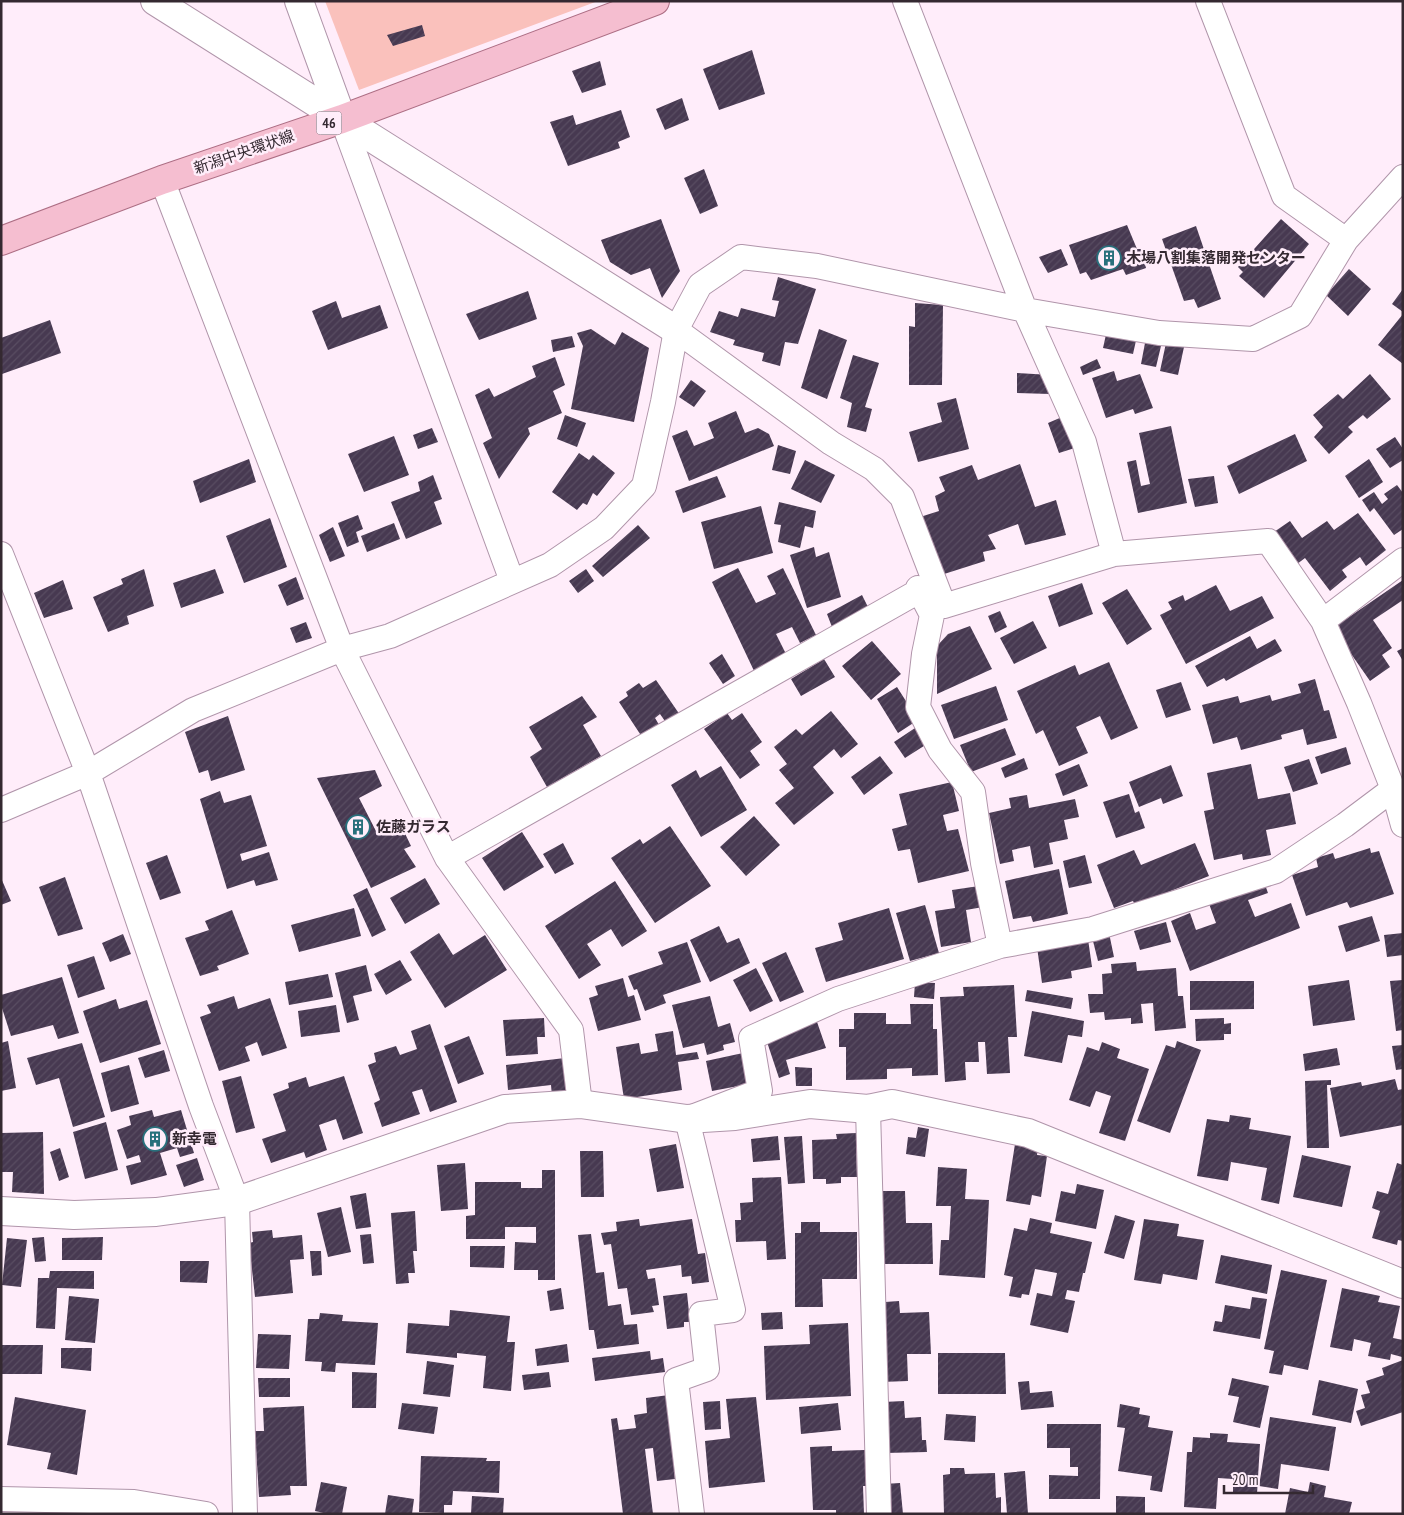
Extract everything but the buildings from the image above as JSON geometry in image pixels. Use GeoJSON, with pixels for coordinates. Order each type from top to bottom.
{"type":"FeatureCollection","features":[{"type":"Feature","properties":{"kind":"main road","name":"新潟中央環状線"},"geometry":{"type":"LineString","coordinates":[[1,241],[162,180],[342,119],[655,1]]}},
{"type":"Feature","properties":{"kind":"street"},"geometry":{"type":"LineString","coordinates":[[154,1],[676,330],[831,443],[874,469],[902,498],[944,606],[1114,554],[1268,541],[1323,621],[1359,703],[1402,818]]}},
{"type":"Feature","properties":{"kind":"street"},"geometry":{"type":"LineString","coordinates":[[299,1],[512,581]]}},
{"type":"Feature","properties":{"kind":"street"},"geometry":{"type":"LineString","coordinates":[[904,1],[1025,310],[1084,442],[1114,554]]}},
{"type":"Feature","properties":{"kind":"street"},"geometry":{"type":"LineString","coordinates":[[1208,1],[1284,196],[1346,240]]}},
{"type":"Feature","properties":{"kind":"street"},"geometry":{"type":"LineString","coordinates":[[1,810],[88,773],[193,710],[342,650],[390,636],[550,565],[604,528],[644,486],[663,402],[676,330],[700,285],[741,257],[817,266],[1025,310],[1160,333],[1253,339],[1300,316],[1346,240],[1403,177]]}},
{"type":"Feature","properties":{"kind":"street"},"geometry":{"type":"LineString","coordinates":[[162,180],[342,650],[447,858],[571,1030],[580,1104]]}},
{"type":"Feature","properties":{"kind":"street"},"geometry":{"type":"LineString","coordinates":[[902,498],[919,591],[932,615],[924,654],[918,707],[940,750],[974,792],[983,863],[1000,946]]}},
{"type":"Feature","properties":{"kind":"street"},"geometry":{"type":"LineString","coordinates":[[1,554],[88,773],[201,1106],[237,1201],[245,1514]]}},
{"type":"Feature","properties":{"kind":"street"},"geometry":{"type":"LineString","coordinates":[[1323,621],[1403,560]]}},
{"type":"Feature","properties":{"kind":"street"},"geometry":{"type":"LineString","coordinates":[[447,858],[919,591]]}},
{"type":"Feature","properties":{"kind":"street"},"geometry":{"type":"LineString","coordinates":[[687,1119],[760,1091],[751,1038],[838,999],[1000,946],[1093,929],[1276,871],[1345,826],[1392,789]]}},
{"type":"Feature","properties":{"kind":"street"},"geometry":{"type":"LineString","coordinates":[[1,1211],[74,1215],[156,1212],[237,1201],[505,1109],[580,1104],[687,1119],[735,1116],[810,1104],[868,1109],[892,1104],[1028,1133],[1403,1284]]}},
{"type":"Feature","properties":{"kind":"street"},"geometry":{"type":"LineString","coordinates":[[868,1109],[879,1514]]}},
{"type":"Feature","properties":{"kind":"street"},"geometry":{"type":"LineString","coordinates":[[687,1119],[733,1310],[701,1314],[707,1369],[676,1380],[692,1514]]}},
{"type":"Feature","properties":{"kind":"street"},"geometry":{"type":"LineString","coordinates":[[1,1499],[134,1502],[206,1514]]}},
{"type":"Feature","properties":{"kind":"shaded area"},"geometry":{"type":"Polygon","coordinates":[[[325,1],[598,1],[359,90],[325,1]]]}},
{"type":"Feature","properties":{"kind":"place","name":"木場八割集落開発センター"},"geometry":{"type":"Point","coordinates":[1109,258]}},
{"type":"Feature","properties":{"kind":"place","name":"佐藤ガラス"},"geometry":{"type":"Point","coordinates":[358,827]}},
{"type":"Feature","properties":{"kind":"place","name":"新幸電"},"geometry":{"type":"Point","coordinates":[155,1139]}}]}
